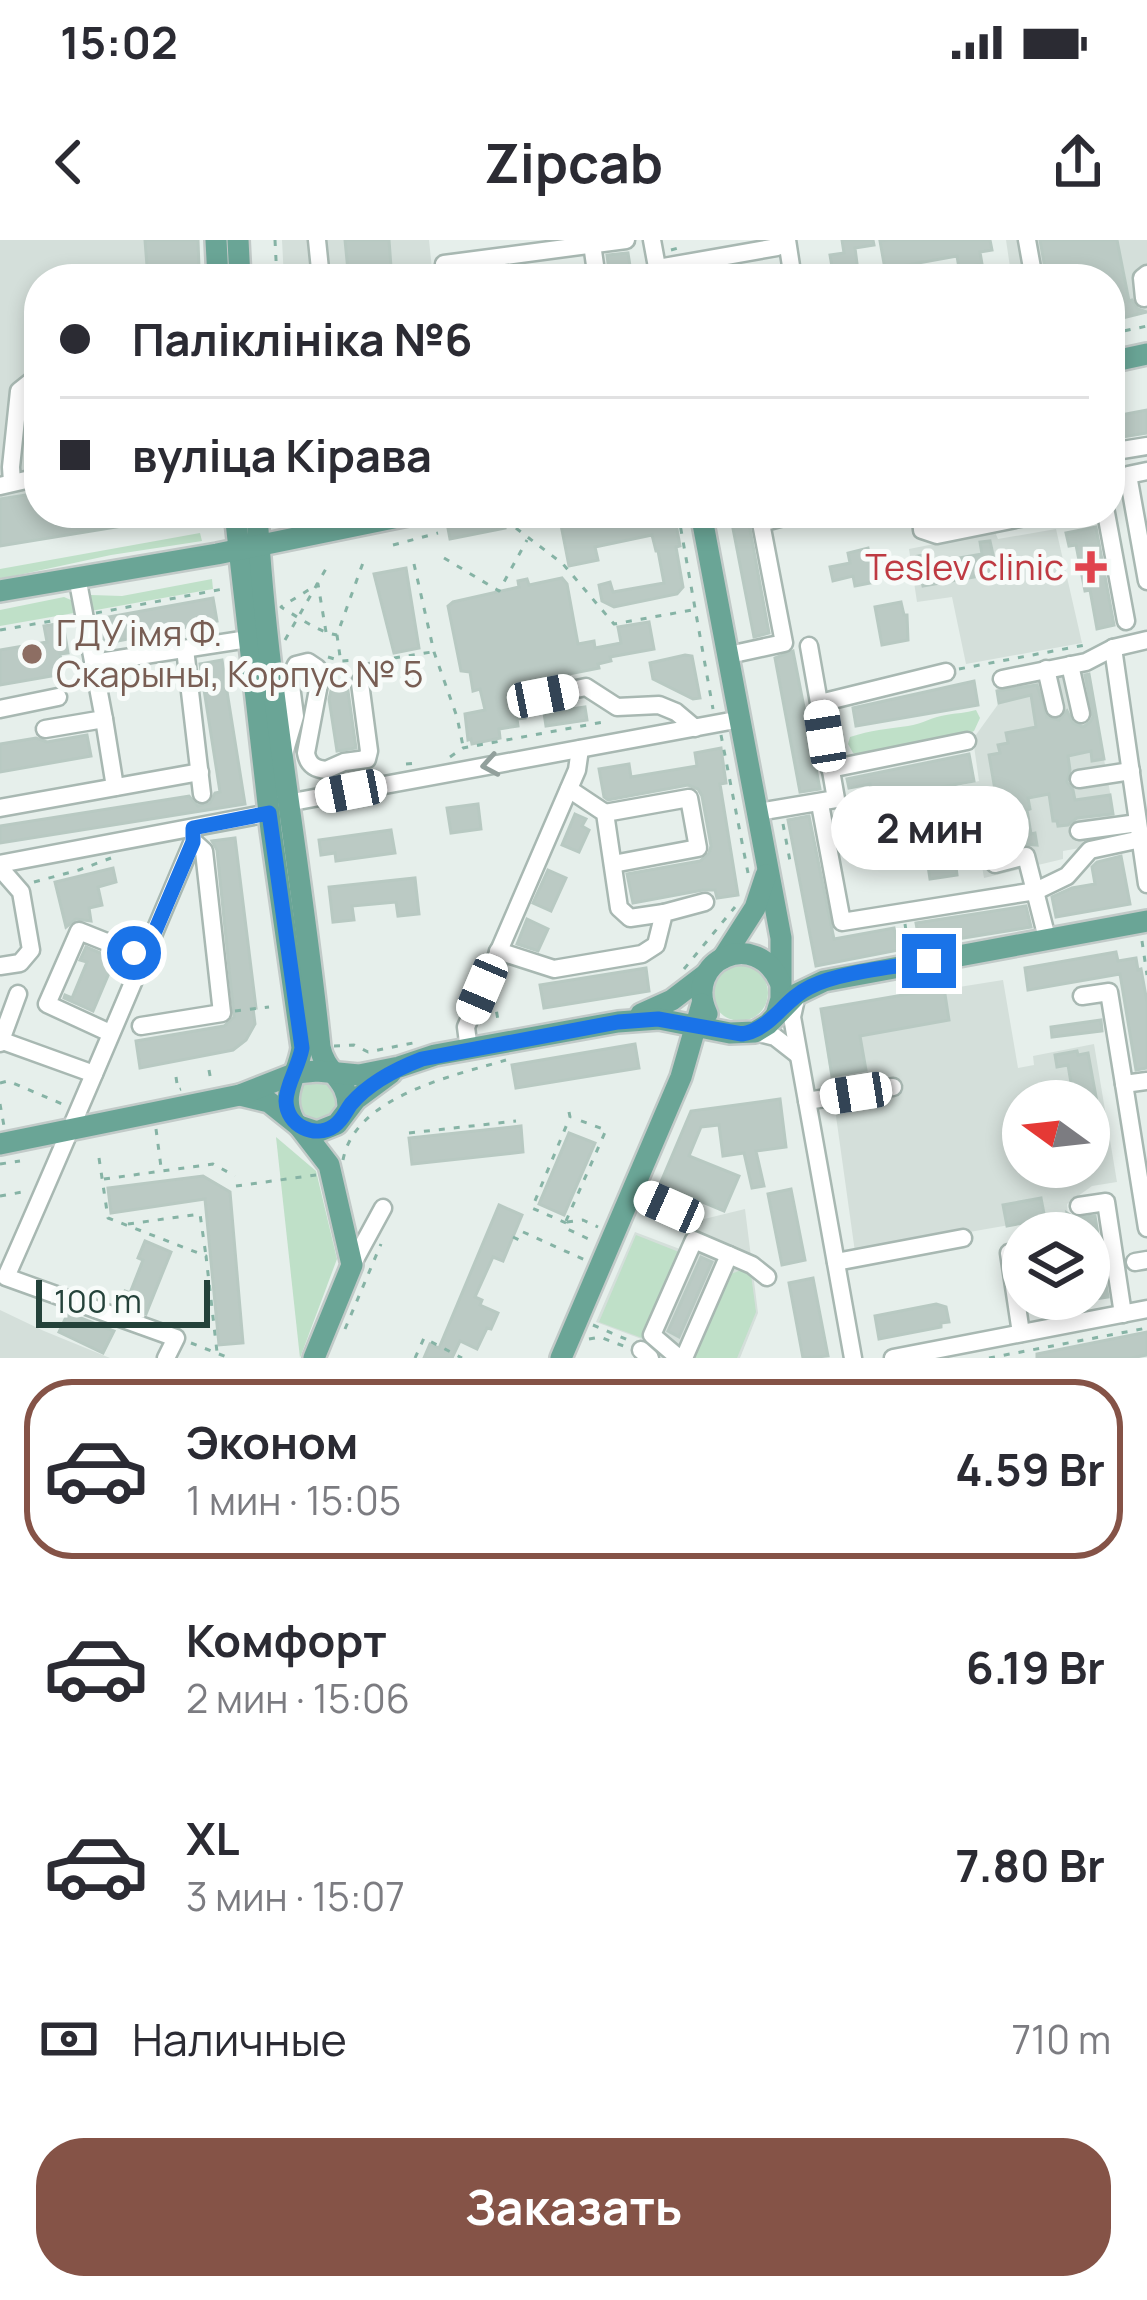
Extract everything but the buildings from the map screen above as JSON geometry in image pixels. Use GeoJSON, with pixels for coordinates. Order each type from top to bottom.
{"type":"FeatureCollection","features":[{"type":"Feature","properties":{"kind":"main road"},"geometry":{"type":"LineString","coordinates":[[241,528],[248,548],[282,761],[278,808],[302,1048],[286,1100],[297,1123],[332,1168]]}},
{"type":"Feature","properties":{"kind":"main road"},"geometry":{"type":"LineString","coordinates":[[253,528],[248,548],[248,639],[325,1037],[332,1054],[344,1061],[469,1049],[618,1022],[658,1019],[730,1033],[755,1032],[768,1024],[792,988],[798,968],[781,938],[704,528]]}},
{"type":"Feature","properties":{"kind":"main road"},"geometry":{"type":"LineString","coordinates":[[0,591],[345,528]]}},
{"type":"Feature","properties":{"kind":"main road"},"geometry":{"type":"LineString","coordinates":[[561,1358],[681,1077],[702,1004],[701,988],[755,908],[768,869]]}},
{"type":"Feature","properties":{"kind":"main road"},"geometry":{"type":"LineString","coordinates":[[792,988],[1147,921]]}},
{"type":"Feature","properties":{"kind":"main road"},"geometry":{"type":"LineString","coordinates":[[618,1022],[661,1007],[732,954],[752,955],[792,988]]}},
{"type":"Feature","properties":{"kind":"main road"},"geometry":{"type":"LineString","coordinates":[[702,1004],[717,1027],[730,1033]]}},
{"type":"Feature","properties":{"kind":"main road"},"geometry":{"type":"LineString","coordinates":[[618,1022],[671,1033],[680,1051],[681,1077]]}},
{"type":"Feature","properties":{"kind":"main road"},"geometry":{"type":"LineString","coordinates":[[681,1077],[704,1046],[730,1033]]}},
{"type":"Feature","properties":{"kind":"main road"},"geometry":{"type":"LineString","coordinates":[[314,1358],[352,1265],[332,1168],[348,1096],[322,1056],[325,1037]]}},
{"type":"Feature","properties":{"kind":"main road"},"geometry":{"type":"LineString","coordinates":[[240,1095],[269,1102],[317,1132],[425,1050]]}},
{"type":"Feature","properties":{"kind":"main road"},"geometry":{"type":"LineString","coordinates":[[2,1137],[71,1117],[240,1095],[296,1073],[347,1076],[399,1067]]}},
{"type":"Feature","properties":{"kind":"street"},"geometry":{"type":"LineString","coordinates":[[444,264],[626,240]]}},
{"type":"Feature","properties":{"kind":"street"},"geometry":{"type":"LineString","coordinates":[[592,244],[595,264]]}},
{"type":"Feature","properties":{"kind":"street"},"geometry":{"type":"LineString","coordinates":[[658,260],[782,244]]}},
{"type":"Feature","properties":{"kind":"street"},"geometry":{"type":"LineString","coordinates":[[1144,298],[1142,278],[1147,274]]}},
{"type":"Feature","properties":{"kind":"street"},"geometry":{"type":"LineString","coordinates":[[6,484],[19,391],[24,387]]}},
{"type":"Feature","properties":{"kind":"street"},"geometry":{"type":"LineString","coordinates":[[1147,471],[1128,475],[1147,580]]}},
{"type":"Feature","properties":{"kind":"street"},"geometry":{"type":"LineString","coordinates":[[729,655],[784,644],[762,528]]}},
{"type":"Feature","properties":{"kind":"street"},"geometry":{"type":"LineString","coordinates":[[922,528],[937,535],[953,528]]}},
{"type":"Feature","properties":{"kind":"street"},"geometry":{"type":"LineString","coordinates":[[1109,528],[1126,621]]}},
{"type":"Feature","properties":{"kind":"street"},"geometry":{"type":"LineString","coordinates":[[77,577],[115,787]]}},
{"type":"Feature","properties":{"kind":"street"},"geometry":{"type":"LineString","coordinates":[[93,663],[248,639]]}},
{"type":"Feature","properties":{"kind":"street"},"geometry":{"type":"LineString","coordinates":[[1002,679],[1086,662],[1113,648],[1147,640]]}},
{"type":"Feature","properties":{"kind":"street"},"geometry":{"type":"LineString","coordinates":[[758,812],[836,800],[809,646]]}},
{"type":"Feature","properties":{"kind":"street"},"geometry":{"type":"LineString","coordinates":[[1113,648],[1147,884]]}},
{"type":"Feature","properties":{"kind":"street"},"geometry":{"type":"LineString","coordinates":[[141,1026],[222,1013],[185,649]]}},
{"type":"Feature","properties":{"kind":"street"},"geometry":{"type":"LineString","coordinates":[[282,761],[295,716],[291,671],[296,665],[308,662],[317,668],[319,684],[307,760],[320,770],[345,772],[362,769],[369,751],[360,683],[366,673],[388,664]]}},
{"type":"Feature","properties":{"kind":"street"},"geometry":{"type":"LineString","coordinates":[[1070,665],[1081,714]]}},
{"type":"Feature","properties":{"kind":"street"},"geometry":{"type":"LineString","coordinates":[[1046,669],[1054,709]]}},
{"type":"Feature","properties":{"kind":"street"},"geometry":{"type":"LineString","coordinates":[[820,703],[946,672]]}},
{"type":"Feature","properties":{"kind":"street"},"geometry":{"type":"LineString","coordinates":[[543,696],[586,688],[617,706],[659,705],[695,728]]}},
{"type":"Feature","properties":{"kind":"street"},"geometry":{"type":"LineString","coordinates":[[0,709],[58,698]]}},
{"type":"Feature","properties":{"kind":"street"},"geometry":{"type":"LineString","coordinates":[[45,729],[104,719]]}},
{"type":"Feature","properties":{"kind":"street"},"geometry":{"type":"LineString","coordinates":[[0,966],[20,963],[31,950],[21,892],[0,866],[200,820],[695,728],[719,730],[741,719]]}},
{"type":"Feature","properties":{"kind":"street"},"geometry":{"type":"LineString","coordinates":[[830,770],[967,741]]}},
{"type":"Feature","properties":{"kind":"street"},"geometry":{"type":"LineString","coordinates":[[469,1049],[466,1027],[577,770],[580,749]]}},
{"type":"Feature","properties":{"kind":"street"},"geometry":{"type":"LineString","coordinates":[[1079,779],[1131,771]]}},
{"type":"Feature","properties":{"kind":"street"},"geometry":{"type":"LineString","coordinates":[[0,808],[200,772]]}},
{"type":"Feature","properties":{"kind":"street"},"geometry":{"type":"LineString","coordinates":[[569,789],[605,813],[689,798],[698,848],[613,864]]}},
{"type":"Feature","properties":{"kind":"street"},"geometry":{"type":"LineString","coordinates":[[820,804],[842,922],[1036,891],[1066,876],[1090,850],[1139,831]]}},
{"type":"Feature","properties":{"kind":"street"},"geometry":{"type":"LineString","coordinates":[[952,810],[986,804],[995,864],[1026,856],[1047,938]]}},
{"type":"Feature","properties":{"kind":"street"},"geometry":{"type":"LineString","coordinates":[[605,813],[619,908],[630,917],[705,902]]}},
{"type":"Feature","properties":{"kind":"street"},"geometry":{"type":"LineString","coordinates":[[166,1358],[176,1338],[6,1277],[200,820]]}},
{"type":"Feature","properties":{"kind":"street"},"geometry":{"type":"LineString","coordinates":[[1079,831],[1139,831]]}},
{"type":"Feature","properties":{"kind":"street"},"geometry":{"type":"LineString","coordinates":[[498,951],[554,969],[642,954],[656,945],[664,913]]}},
{"type":"Feature","properties":{"kind":"street"},"geometry":{"type":"LineString","coordinates":[[110,1033],[47,1004],[79,931],[144,957]]}},
{"type":"Feature","properties":{"kind":"street"},"geometry":{"type":"LineString","coordinates":[[792,988],[798,1056],[853,1358]]}},
{"type":"Feature","properties":{"kind":"street"},"geometry":{"type":"LineString","coordinates":[[1082,996],[1109,992],[1147,1228]]}},
{"type":"Feature","properties":{"kind":"street"},"geometry":{"type":"LineString","coordinates":[[18,994],[1,1041],[94,1074]]}},
{"type":"Feature","properties":{"kind":"street"},"geometry":{"type":"LineString","coordinates":[[755,1032],[775,1037],[798,1056]]}},
{"type":"Feature","properties":{"kind":"street"},"geometry":{"type":"LineString","coordinates":[[1124,1084],[1147,1081]]}},
{"type":"Feature","properties":{"kind":"street"},"geometry":{"type":"LineString","coordinates":[[807,1101],[892,1087]]}},
{"type":"Feature","properties":{"kind":"street"},"geometry":{"type":"LineString","coordinates":[[633,1192],[693,1218]]}},
{"type":"Feature","properties":{"kind":"street"},"geometry":{"type":"LineString","coordinates":[[1079,1206],[1106,1202],[1123,1314]]}},
{"type":"Feature","properties":{"kind":"street"},"geometry":{"type":"LineString","coordinates":[[352,1265],[383,1208]]}},
{"type":"Feature","properties":{"kind":"street"},"geometry":{"type":"LineString","coordinates":[[836,1262],[963,1238]]}},
{"type":"Feature","properties":{"kind":"street"},"geometry":{"type":"LineString","coordinates":[[729,1255],[681,1358],[652,1335],[694,1240],[729,1255],[752,1265],[767,1277]]}},
{"type":"Feature","properties":{"kind":"street"},"geometry":{"type":"LineString","coordinates":[[893,1358],[1147,1309]]}},
{"type":"Feature","properties":{"kind":"street"},"geometry":{"type":"LineString","coordinates":[[1019,1320],[1021,1334]]}},
{"type":"Feature","properties":{"kind":"path"},"geometry":{"type":"LineString","coordinates":[[658,260],[685,246]]}},
{"type":"Feature","properties":{"kind":"path"},"geometry":{"type":"LineString","coordinates":[[515,528],[563,565],[614,624],[694,610]]}},
{"type":"Feature","properties":{"kind":"path"},"geometry":{"type":"LineString","coordinates":[[680,528],[719,730]]}},
{"type":"Feature","properties":{"kind":"path"},"geometry":{"type":"LineString","coordinates":[[393,545],[438,533]]}},
{"type":"Feature","properties":{"kind":"path"},"geometry":{"type":"LineString","coordinates":[[444,558],[499,591],[528,539]]}},
{"type":"Feature","properties":{"kind":"path"},"geometry":{"type":"LineString","coordinates":[[344,685],[338,635],[364,560]]}},
{"type":"Feature","properties":{"kind":"path"},"geometry":{"type":"LineString","coordinates":[[414,564],[463,748]]}},
{"type":"Feature","properties":{"kind":"path"},"geometry":{"type":"LineString","coordinates":[[285,642],[327,567]]}},
{"type":"Feature","properties":{"kind":"path"},"geometry":{"type":"LineString","coordinates":[[317,584],[281,607],[338,635]]}},
{"type":"Feature","properties":{"kind":"path"},"geometry":{"type":"LineString","coordinates":[[317,584],[326,632]]}},
{"type":"Feature","properties":{"kind":"path"},"geometry":{"type":"LineString","coordinates":[[0,630],[223,589]]}},
{"type":"Feature","properties":{"kind":"path"},"geometry":{"type":"LineString","coordinates":[[946,672],[1096,643],[1113,648]]}},
{"type":"Feature","properties":{"kind":"path"},"geometry":{"type":"LineString","coordinates":[[388,664],[434,652]]}},
{"type":"Feature","properties":{"kind":"path"},"geometry":{"type":"LineString","coordinates":[[446,760],[463,748],[616,719]]}},
{"type":"Feature","properties":{"kind":"path"},"geometry":{"type":"LineString","coordinates":[[406,764],[430,763]]}},
{"type":"Feature","properties":{"kind":"path"},"geometry":{"type":"LineString","coordinates":[[781,817],[790,861]]}},
{"type":"Feature","properties":{"kind":"path"},"geometry":{"type":"LineString","coordinates":[[18,888],[111,857]]}},
{"type":"Feature","properties":{"kind":"path"},"geometry":{"type":"LineString","coordinates":[[903,912],[909,952]]}},
{"type":"Feature","properties":{"kind":"path"},"geometry":{"type":"LineString","coordinates":[[1147,938],[1141,938],[1147,975]]}},
{"type":"Feature","properties":{"kind":"path"},"geometry":{"type":"LineString","coordinates":[[222,1013],[269,1007]]}},
{"type":"Feature","properties":{"kind":"path"},"geometry":{"type":"LineString","coordinates":[[325,1037],[334,1046],[354,1045],[368,1052],[425,1050]]}},
{"type":"Feature","properties":{"kind":"path"},"geometry":{"type":"LineString","coordinates":[[236,1186],[332,1168],[351,1136],[385,1105],[412,1089],[506,1060]]}},
{"type":"Feature","properties":{"kind":"path"},"geometry":{"type":"LineString","coordinates":[[209,1070],[212,1084]]}},
{"type":"Feature","properties":{"kind":"path"},"geometry":{"type":"LineString","coordinates":[[176,1076],[178,1090]]}},
{"type":"Feature","properties":{"kind":"path"},"geometry":{"type":"LineString","coordinates":[[0,1083],[8,1081],[71,1117]]}},
{"type":"Feature","properties":{"kind":"path"},"geometry":{"type":"LineString","coordinates":[[0,1104],[2,1137]]}},
{"type":"Feature","properties":{"kind":"path"},"geometry":{"type":"LineString","coordinates":[[594,1242],[565,1228],[566,1223],[575,1197],[591,1158],[606,1130],[569,1114],[532,1208],[566,1223],[583,1220],[600,1228]]}},
{"type":"Feature","properties":{"kind":"path"},"geometry":{"type":"LineString","coordinates":[[409,1132],[516,1120]]}},
{"type":"Feature","properties":{"kind":"path"},"geometry":{"type":"LineString","coordinates":[[155,1124],[162,1171]]}},
{"type":"Feature","properties":{"kind":"path"},"geometry":{"type":"LineString","coordinates":[[99,1158],[108,1218],[206,1256]]}},
{"type":"Feature","properties":{"kind":"path"},"geometry":{"type":"LineString","coordinates":[[0,1164],[20,1161]]}},
{"type":"Feature","properties":{"kind":"path"},"geometry":{"type":"LineString","coordinates":[[102,1179],[213,1164],[235,1176]]}},
{"type":"Feature","properties":{"kind":"path"},"geometry":{"type":"LineString","coordinates":[[0,1196],[32,1190]]}},
{"type":"Feature","properties":{"kind":"path"},"geometry":{"type":"LineString","coordinates":[[126,1225],[200,1214],[216,1355]]}},
{"type":"Feature","properties":{"kind":"path"},"geometry":{"type":"LineString","coordinates":[[341,1338],[384,1236],[373,1228]]}},
{"type":"Feature","properties":{"kind":"path"},"geometry":{"type":"LineString","coordinates":[[523,1232],[586,1260]]}},
{"type":"Feature","properties":{"kind":"path"},"geometry":{"type":"LineString","coordinates":[[591,1324],[638,1351]]}},
{"type":"Feature","properties":{"kind":"path"},"geometry":{"type":"LineString","coordinates":[[989,1358],[1147,1328]]}},
{"type":"Feature","properties":{"kind":"path"},"geometry":{"type":"LineString","coordinates":[[586,1339],[600,1337],[638,1351]]}},
{"type":"Feature","properties":{"kind":"path"},"geometry":{"type":"LineString","coordinates":[[176,1338],[229,1358]]}},
{"type":"Feature","properties":{"kind":"path"},"geometry":{"type":"LineString","coordinates":[[415,1358],[424,1339],[462,1358]]}},
{"type":"Feature","properties":{"kind":"shaded area"},"geometry":{"type":"Polygon","coordinates":[[[0,240],[198,240],[175,264],[24,264],[24,528],[111,528],[0,546],[0,240]]]}},
{"type":"Feature","properties":{"kind":"shaded area"},"geometry":{"type":"Polygon","coordinates":[[[282,240],[429,240],[431,264],[283,264],[282,240]]]}},
{"type":"Feature","properties":{"kind":"shaded area"},"geometry":{"type":"Polygon","coordinates":[[[1006,240],[1147,240],[1147,312],[1125,317],[1125,264],[1010,264],[1006,240]]]}},
{"type":"Feature","properties":{"kind":"shaded area"},"geometry":{"type":"Polygon","coordinates":[[[1056,529],[1082,643],[966,664],[952,597],[917,602],[909,549],[995,532],[998,539],[1056,529]]]}},
{"type":"Feature","properties":{"kind":"shaded area"},"geometry":{"type":"Polygon","coordinates":[[[1085,656],[1119,841],[1063,851],[1063,859],[984,878],[974,820],[932,826],[926,794],[979,781],[973,739],[999,703],[994,674],[1085,656]]]}},
{"type":"Feature","properties":{"kind":"shaded area"},"geometry":{"type":"Polygon","coordinates":[[[1003,980],[1018,1068],[1034,1065],[1033,1056],[1094,1044],[1100,1080],[1002,1080],[1002,1188],[1089,1188],[1067,1204],[1068,1212],[1002,1212],[1002,1226],[855,1252],[821,1009],[1003,980]]]}},
{"type":"Feature","properties":{"kind":"shaded area"},"geometry":{"type":"Polygon","coordinates":[[[1110,1140],[1117,1182],[1110,1183],[1110,1140]]]}},
{"type":"Feature","properties":{"kind":"shaded area"},"geometry":{"type":"Polygon","coordinates":[[[745,1209],[758,1313],[740,1358],[661,1358],[655,1344],[596,1322],[635,1232],[685,1251],[700,1220],[745,1209]]]}},
{"type":"Feature","properties":{"kind":"shaded area"},"geometry":{"type":"Polygon","coordinates":[[[0,1310],[44,1331],[110,1358],[0,1358],[0,1310]]]}},
{"type":"Feature","properties":{"kind":"green space"},"geometry":{"type":"Polygon","coordinates":[[[200,533],[202,541],[0,579],[0,569],[200,533]]]}},
{"type":"Feature","properties":{"kind":"green space"},"geometry":{"type":"Polygon","coordinates":[[[212,579],[213,589],[85,612],[85,598],[91,595],[122,596],[212,579]]]}},
{"type":"Feature","properties":{"kind":"green space"},"geometry":{"type":"Polygon","coordinates":[[[64,597],[71,600],[74,613],[0,626],[0,610],[64,597]]]}},
{"type":"Feature","properties":{"kind":"green space"},"geometry":{"type":"Polygon","coordinates":[[[976,710],[980,718],[974,731],[966,735],[866,759],[853,753],[848,744],[850,737],[976,710]]]}},
{"type":"Feature","properties":{"kind":"green space"},"geometry":{"type":"Polygon","coordinates":[[[740,965],[760,973],[768,993],[760,1013],[740,1021],[720,1013],[712,993],[720,973],[740,965]]]}},
{"type":"Feature","properties":{"kind":"green space"},"geometry":{"type":"Polygon","coordinates":[[[317,1080],[331,1086],[337,1100],[331,1114],[317,1120],[303,1114],[297,1100],[303,1086],[317,1080]]]}},
{"type":"Feature","properties":{"kind":"green space"},"geometry":{"type":"Polygon","coordinates":[[[276,1137],[316,1171],[337,1259],[300,1358],[276,1137]]]}},
{"type":"Feature","properties":{"kind":"green space"},"geometry":{"type":"Polygon","coordinates":[[[636,1235],[684,1254],[645,1339],[599,1322],[636,1235]]]}},
{"type":"Feature","properties":{"kind":"green space"},"geometry":{"type":"Polygon","coordinates":[[[750,1267],[756,1312],[737,1358],[689,1358],[725,1276],[750,1267]]]}},
{"type":"Feature","properties":{"kind":"place","name":"Teslev clinic"},"geometry":{"type":"Point","coordinates":[1091,567]}},
{"type":"Feature","properties":{"kind":"place","name":"ГДУ імя Ф. Скарыны, Корпус № 5"},"geometry":{"type":"Point","coordinates":[32,654]}},
{"type":"Feature","properties":{"kind":"route"},"geometry":{"type":"LineString","coordinates":[[134,953],[144,957],[193,842],[193,828],[269,813],[302,1048],[286,1100],[299,1126],[317,1132],[337,1124],[356,1099],[399,1067],[422,1059],[650,1019],[755,1032],[809,987],[929,961]]}}]}
